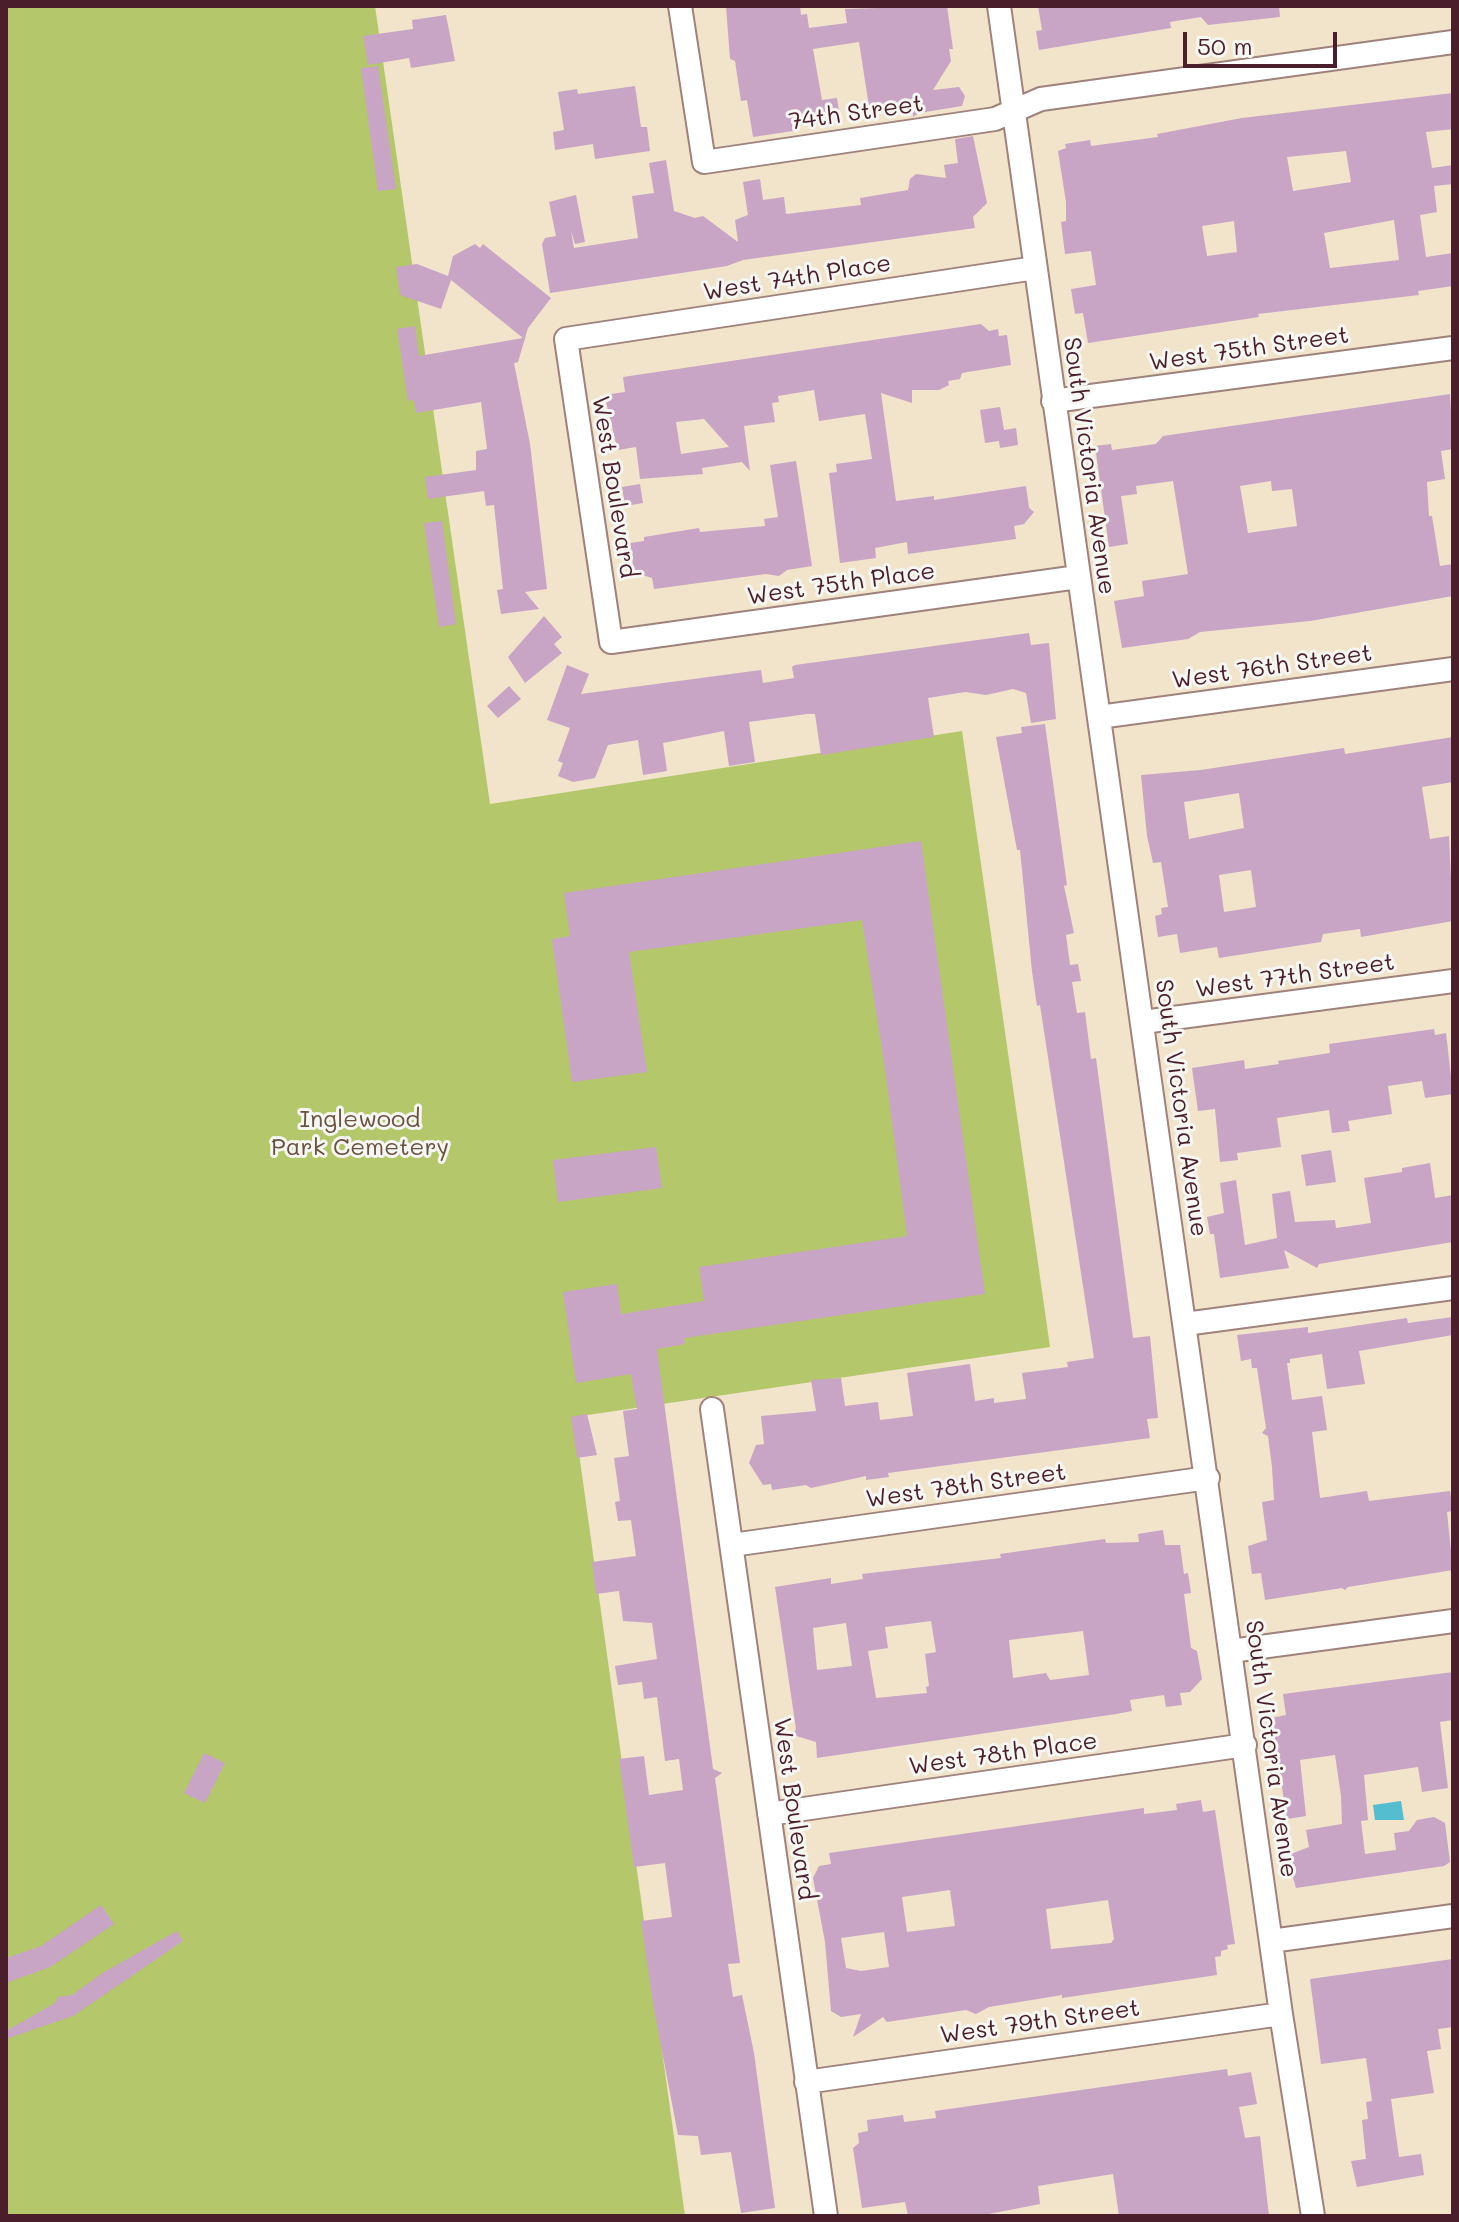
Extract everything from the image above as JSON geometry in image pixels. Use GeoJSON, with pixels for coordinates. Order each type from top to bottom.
{"type":"FeatureCollection","features":[{"type":"Feature","properties":{"kind":"street","name":"74th Street"},"geometry":{"type":"LineString","coordinates":[[680,6],[704,162],[995,119],[1041,99],[1453,42]]}},
{"type":"Feature","properties":{"kind":"street","name":"South Victoria Avenue"},"geometry":{"type":"LineString","coordinates":[[999,6],[1281,2014],[1313,2216]]}},
{"type":"Feature","properties":{"kind":"street","name":"West 74th Place"},"geometry":{"type":"LineString","coordinates":[[566,339],[1035,268]]}},
{"type":"Feature","properties":{"kind":"street","name":"West Boulevard"},"geometry":{"type":"LineString","coordinates":[[566,339],[611,642]]}},
{"type":"Feature","properties":{"kind":"street","name":"West 75th Street"},"geometry":{"type":"LineString","coordinates":[[1053,401],[1453,348]]}},
{"type":"Feature","properties":{"kind":"street","name":"West 75th Place"},"geometry":{"type":"LineString","coordinates":[[611,642],[1078,577]]}},
{"type":"Feature","properties":{"kind":"street","name":"West 76th Street"},"geometry":{"type":"LineString","coordinates":[[1099,717],[1453,669]]}},
{"type":"Feature","properties":{"kind":"street","name":"West 77th Street"},"geometry":{"type":"LineString","coordinates":[[1143,1022],[1453,981]]}},
{"type":"Feature","properties":{"kind":"street"},"geometry":{"type":"LineString","coordinates":[[1185,1324],[1453,1288]]}},
{"type":"Feature","properties":{"kind":"street","name":"West Boulevard"},"geometry":{"type":"LineString","coordinates":[[712,1409],[826,2216]]}},
{"type":"Feature","properties":{"kind":"street","name":"West 78th Street"},"geometry":{"type":"LineString","coordinates":[[732,1545],[1208,1478]]}},
{"type":"Feature","properties":{"kind":"street"},"geometry":{"type":"LineString","coordinates":[[1231,1651],[1453,1621]]}},
{"type":"Feature","properties":{"kind":"street","name":"West 78th Place"},"geometry":{"type":"LineString","coordinates":[[769,1814],[1245,1745]]}},
{"type":"Feature","properties":{"kind":"street"},"geometry":{"type":"LineString","coordinates":[[1271,1941],[1453,1916]]}},
{"type":"Feature","properties":{"kind":"street","name":"West 79th Street"},"geometry":{"type":"LineString","coordinates":[[806,2082],[1281,2014]]}},
{"type":"Feature","properties":{"kind":"green space","name":"Inglewood Park Cemetery"},"geometry":{"type":"Polygon","coordinates":[[[6,6],[375,6],[490,804],[962,731],[1050,1347],[574,1417],[685,2216],[6,2216],[6,6]]]}},
{"type":"Feature","properties":{"kind":"water"},"geometry":{"type":"Polygon","coordinates":[[[1401,1801],[1404,1820],[1375,1820],[1373,1805],[1401,1801]]]}},
{"type":"Feature","properties":{"kind":"building"},"geometry":{"type":"Polygon","coordinates":[[[726,6],[800,6],[801,15],[807,14],[809,28],[847,23],[845,9],[947,6],[953,49],[949,49],[951,61],[933,90],[959,87],[965,96],[962,106],[919,113],[913,117],[912,106],[870,113],[859,42],[813,49],[822,100],[837,98],[840,117],[792,124],[793,131],[753,137],[747,100],[741,101],[735,61],[730,59],[726,6]]]}},
{"type":"Feature","properties":{"kind":"building"},"geometry":{"type":"Polygon","coordinates":[[[1038,6],[1279,6],[1280,17],[1208,25],[1201,17],[1170,22],[1171,28],[1039,50],[1036,31],[1042,30],[1038,6]]]}},
{"type":"Feature","properties":{"kind":"building"},"geometry":{"type":"Polygon","coordinates":[[[446,15],[455,61],[411,68],[409,58],[368,65],[363,36],[413,29],[412,20],[446,15]]]}},
{"type":"Feature","properties":{"kind":"building"},"geometry":{"type":"Polygon","coordinates":[[[378,66],[396,189],[378,191],[361,68],[378,66]]]}},
{"type":"Feature","properties":{"kind":"building"},"geometry":{"type":"Polygon","coordinates":[[[635,86],[641,127],[647,127],[650,151],[595,159],[593,144],[555,150],[553,132],[564,130],[558,92],[577,89],[578,94],[635,86]]]}},
{"type":"Feature","properties":{"kind":"building"},"geometry":{"type":"Polygon","coordinates":[[[1453,93],[1453,129],[1426,132],[1432,168],[1453,165],[1453,184],[1434,186],[1437,212],[1420,215],[1426,257],[1453,253],[1453,286],[1418,291],[1419,295],[1258,314],[1259,317],[1088,343],[1083,313],[1075,314],[1071,289],[1096,285],[1091,251],[1065,254],[1061,222],[1066,221],[1066,202],[1058,151],[1066,148],[1065,144],[1090,140],[1091,146],[1158,137],[1157,134],[1242,118],[1453,93]],[[1346,151],[1287,157],[1293,191],[1351,182],[1346,151]],[[1394,220],[1324,233],[1330,268],[1399,260],[1394,220]],[[1234,221],[1202,226],[1207,256],[1237,252],[1234,221]]]}},
{"type":"Feature","properties":{"kind":"building"},"geometry":{"type":"Polygon","coordinates":[[[973,136],[987,203],[973,217],[975,228],[743,260],[727,266],[550,293],[542,244],[545,238],[556,236],[549,202],[576,195],[585,242],[575,244],[571,231],[574,248],[638,238],[632,196],[654,193],[649,163],[666,160],[674,211],[695,218],[703,216],[738,242],[735,220],[748,215],[743,182],[760,179],[763,200],[784,197],[786,214],[861,205],[860,198],[908,190],[910,179],[916,174],[946,178],[944,165],[958,163],[955,139],[973,136]]]}},
{"type":"Feature","properties":{"kind":"building"},"geometry":{"type":"Polygon","coordinates":[[[475,244],[480,248],[483,244],[551,298],[528,328],[518,362],[514,363],[530,444],[547,589],[525,592],[539,609],[501,614],[497,590],[503,589],[494,505],[486,506],[484,491],[428,499],[425,477],[476,470],[476,451],[487,449],[481,402],[416,413],[414,400],[408,401],[397,329],[415,326],[419,356],[523,338],[451,280],[441,309],[400,295],[396,267],[417,264],[448,276],[453,256],[475,244]]]}},
{"type":"Feature","properties":{"kind":"building"},"geometry":{"type":"Polygon","coordinates":[[[981,324],[989,331],[998,329],[999,336],[1007,335],[1011,365],[962,373],[960,379],[948,381],[949,385],[939,390],[912,390],[912,403],[881,393],[896,501],[934,496],[934,500],[1026,486],[1029,508],[1034,512],[1024,524],[1014,526],[1016,539],[908,554],[907,542],[875,548],[876,558],[840,563],[829,473],[837,472],[836,464],[872,459],[865,414],[819,421],[814,390],[778,396],[779,402],[772,403],[775,422],[744,426],[750,471],[742,462],[702,468],[703,474],[640,479],[636,447],[618,450],[606,402],[611,394],[625,392],[623,377],[981,324]],[[704,419],[676,422],[681,454],[729,447],[704,419]]]}},
{"type":"Feature","properties":{"kind":"building"},"geometry":{"type":"Polygon","coordinates":[[[1450,394],[1453,449],[1441,451],[1445,479],[1427,482],[1429,516],[1432,516],[1440,566],[1453,564],[1453,596],[1310,621],[1200,632],[1188,639],[1122,648],[1114,601],[1144,596],[1142,581],[1188,574],[1173,481],[1136,486],[1137,494],[1121,496],[1128,544],[1109,547],[1095,446],[1111,444],[1112,450],[1156,444],[1163,436],[1450,394]],[[1271,481],[1240,486],[1248,533],[1297,526],[1292,489],[1272,491],[1271,481]]]}},
{"type":"Feature","properties":{"kind":"building"},"geometry":{"type":"Polygon","coordinates":[[[1000,407],[1004,430],[1016,428],[1018,445],[1000,448],[999,441],[985,443],[980,410],[1000,407]]]}},
{"type":"Feature","properties":{"kind":"building"},"geometry":{"type":"Polygon","coordinates":[[[796,461],[812,566],[787,570],[779,576],[766,574],[654,589],[652,578],[629,571],[633,565],[630,543],[644,541],[644,537],[699,528],[700,532],[765,526],[764,519],[778,517],[770,465],[796,461]]]}},
{"type":"Feature","properties":{"kind":"building"},"geometry":{"type":"Polygon","coordinates":[[[640,484],[643,503],[625,506],[622,487],[640,484]]]}},
{"type":"Feature","properties":{"kind":"building"},"geometry":{"type":"Polygon","coordinates":[[[442,521],[456,624],[439,627],[424,523],[442,521]]]}},
{"type":"Feature","properties":{"kind":"building"},"geometry":{"type":"Polygon","coordinates":[[[544,616],[562,637],[554,644],[562,653],[525,683],[508,657],[544,616]]]}},
{"type":"Feature","properties":{"kind":"building"},"geometry":{"type":"Polygon","coordinates":[[[1029,633],[1031,645],[1049,643],[1056,719],[1031,723],[1026,693],[1013,689],[986,695],[965,692],[928,698],[934,737],[821,755],[815,714],[807,714],[749,722],[755,762],[729,766],[724,731],[663,743],[667,771],[643,775],[638,740],[608,745],[595,778],[573,782],[558,776],[563,763],[558,761],[570,728],[547,720],[567,665],[589,674],[581,694],[761,670],[763,683],[794,678],[792,667],[795,665],[1029,633]]]}},
{"type":"Feature","properties":{"kind":"building"},"geometry":{"type":"Polygon","coordinates":[[[509,686],[521,699],[498,718],[487,706],[509,686]]]}},
{"type":"Feature","properties":{"kind":"building"},"geometry":{"type":"Polygon","coordinates":[[[1045,724],[1067,885],[1064,886],[1074,933],[1066,935],[1070,965],[1078,964],[1081,981],[1072,982],[1077,1013],[1085,1012],[1091,1059],[1096,1058],[1133,1338],[1150,1336],[1158,1418],[1147,1419],[1150,1438],[888,1473],[889,1477],[866,1480],[866,1476],[811,1488],[806,1485],[772,1490],[771,1484],[763,1485],[749,1463],[756,1445],[764,1444],[761,1416],[816,1411],[811,1380],[841,1378],[845,1406],[878,1402],[880,1420],[913,1416],[907,1373],[970,1364],[975,1401],[994,1398],[994,1403],[1026,1399],[1022,1373],[1068,1367],[1067,1362],[1094,1358],[1040,1005],[1037,1006],[1020,850],[1017,850],[996,737],[1022,733],[1021,727],[1045,724]]]}},
{"type":"Feature","properties":{"kind":"building"},"geometry":{"type":"Polygon","coordinates":[[[1453,737],[1453,782],[1422,787],[1430,839],[1449,836],[1453,921],[1361,937],[1360,929],[1323,934],[1321,942],[1219,958],[1217,947],[1180,953],[1177,934],[1158,937],[1155,916],[1162,914],[1161,908],[1168,907],[1161,862],[1153,863],[1147,836],[1141,775],[1201,770],[1344,748],[1345,754],[1453,737]],[[1239,793],[1184,802],[1189,839],[1244,828],[1239,793]],[[1251,870],[1219,875],[1224,912],[1256,907],[1251,870]]]}},
{"type":"Feature","properties":{"kind":"building"},"geometry":{"type":"Polygon","coordinates":[[[921,841],[985,1294],[684,1338],[685,1344],[657,1349],[713,1769],[722,1773],[715,1778],[740,1963],[728,1964],[733,1997],[742,1995],[754,2053],[775,2208],[741,2213],[731,2152],[701,2155],[698,2136],[678,2135],[654,2009],[641,1921],[672,1917],[665,1863],[634,1867],[619,1759],[644,1756],[649,1795],[683,1790],[679,1759],[665,1761],[657,1697],[644,1699],[642,1682],[618,1685],[615,1666],[657,1659],[652,1623],[623,1621],[619,1591],[596,1594],[592,1562],[636,1556],[631,1520],[618,1521],[615,1502],[620,1501],[614,1458],[629,1456],[623,1411],[637,1409],[631,1374],[576,1383],[563,1292],[617,1284],[621,1314],[704,1301],[699,1267],[907,1236],[885,1069],[862,920],[629,952],[647,1072],[572,1082],[552,939],[570,936],[564,893],[921,841]]]}},
{"type":"Feature","properties":{"kind":"building"},"geometry":{"type":"Polygon","coordinates":[[[1434,1029],[1435,1035],[1446,1033],[1453,1094],[1425,1098],[1422,1081],[1388,1086],[1392,1114],[1348,1121],[1350,1131],[1332,1133],[1329,1110],[1277,1118],[1281,1147],[1237,1153],[1238,1160],[1220,1162],[1215,1109],[1198,1111],[1192,1068],[1244,1060],[1245,1069],[1279,1064],[1278,1061],[1330,1053],[1329,1044],[1434,1029]]]}},
{"type":"Feature","properties":{"kind":"building"},"geometry":{"type":"Polygon","coordinates":[[[656,1147],[662,1188],[558,1202],[553,1160],[656,1147]]]}},
{"type":"Feature","properties":{"kind":"building"},"geometry":{"type":"Polygon","coordinates":[[[1331,1150],[1336,1182],[1306,1186],[1301,1155],[1331,1150]]]}},
{"type":"Feature","properties":{"kind":"building"},"geometry":{"type":"Polygon","coordinates":[[[1430,1163],[1435,1198],[1453,1195],[1453,1242],[1319,1264],[1317,1268],[1284,1250],[1289,1268],[1220,1278],[1214,1234],[1210,1234],[1207,1217],[1224,1213],[1220,1183],[1236,1180],[1245,1245],[1277,1238],[1272,1194],[1290,1191],[1295,1222],[1335,1220],[1336,1228],[1371,1223],[1364,1178],[1402,1172],[1402,1168],[1430,1163]]]}},
{"type":"Feature","properties":{"kind":"building"},"geometry":{"type":"Polygon","coordinates":[[[1453,1317],[1453,1335],[1359,1351],[1365,1384],[1327,1389],[1322,1354],[1290,1359],[1287,1363],[1292,1400],[1322,1396],[1327,1430],[1312,1432],[1320,1498],[1367,1491],[1369,1501],[1450,1491],[1453,1511],[1447,1512],[1453,1570],[1348,1587],[1345,1590],[1265,1600],[1261,1573],[1252,1574],[1248,1546],[1267,1540],[1262,1502],[1274,1500],[1272,1467],[1268,1436],[1262,1433],[1266,1428],[1257,1368],[1252,1368],[1251,1359],[1241,1361],[1237,1335],[1308,1327],[1308,1333],[1407,1318],[1408,1323],[1453,1317]]]}},
{"type":"Feature","properties":{"kind":"building"},"geometry":{"type":"Polygon","coordinates":[[[587,1414],[597,1455],[577,1458],[571,1417],[587,1414]]]}},
{"type":"Feature","properties":{"kind":"building"},"geometry":{"type":"Polygon","coordinates":[[[1163,1530],[1165,1545],[1180,1545],[1184,1574],[1188,1573],[1191,1593],[1184,1594],[1191,1648],[1197,1651],[1202,1679],[1190,1692],[1180,1693],[1182,1705],[1166,1707],[1164,1695],[1130,1700],[1132,1711],[1116,1714],[817,1758],[816,1742],[793,1735],[796,1729],[775,1587],[831,1578],[831,1584],[863,1579],[862,1574],[1001,1558],[1000,1554],[1105,1539],[1106,1543],[1139,1542],[1138,1534],[1163,1530]],[[931,1621],[885,1627],[888,1648],[868,1651],[876,1698],[927,1693],[925,1654],[936,1652],[931,1621]],[[846,1623],[813,1628],[817,1670],[852,1666],[846,1623]],[[1083,1631],[1009,1640],[1013,1678],[1046,1673],[1050,1680],[1089,1675],[1083,1631]]]}},
{"type":"Feature","properties":{"kind":"building"},"geometry":{"type":"Polygon","coordinates":[[[1453,1672],[1453,1720],[1440,1722],[1448,1788],[1422,1792],[1418,1767],[1364,1775],[1368,1820],[1361,1821],[1365,1854],[1396,1850],[1394,1833],[1409,1831],[1417,1820],[1434,1817],[1445,1823],[1450,1862],[1444,1866],[1296,1888],[1290,1867],[1293,1865],[1291,1854],[1309,1847],[1306,1830],[1342,1824],[1341,1796],[1335,1755],[1300,1760],[1306,1816],[1287,1819],[1271,1718],[1286,1715],[1283,1694],[1453,1672]]]}},
{"type":"Feature","properties":{"kind":"building"},"geometry":{"type":"Polygon","coordinates":[[[204,1753],[225,1763],[205,1803],[184,1793],[204,1753]]]}},
{"type":"Feature","properties":{"kind":"building"},"geometry":{"type":"Polygon","coordinates":[[[1201,1800],[1203,1812],[1215,1810],[1235,1944],[1227,1945],[1228,1949],[1221,1951],[1221,1956],[1215,1957],[1217,1975],[1062,1998],[1062,1995],[989,2007],[976,2014],[966,2010],[887,2022],[883,2017],[853,2037],[861,2014],[841,2017],[831,2011],[825,1942],[813,1878],[819,1866],[831,1864],[829,1853],[1144,1808],[1144,1814],[1177,1810],[1176,1804],[1201,1800]],[[950,1890],[902,1897],[907,1932],[955,1926],[950,1890]],[[1108,1900],[1046,1909],[1051,1949],[1111,1943],[1114,1939],[1108,1900]],[[884,1932],[841,1938],[846,1968],[861,1971],[889,1967],[884,1932]]]}},
{"type":"Feature","properties":{"kind":"building"},"geometry":{"type":"Polygon","coordinates":[[[101,1905],[114,1924],[50,1967],[6,1983],[6,1958],[41,1946],[101,1905]]]}},
{"type":"Feature","properties":{"kind":"building"},"geometry":{"type":"Polygon","coordinates":[[[177,1931],[183,1941],[73,2016],[6,2039],[6,2031],[55,2003],[58,1997],[72,1995],[104,1972],[177,1931]]]}},
{"type":"Feature","properties":{"kind":"building"},"geometry":{"type":"Polygon","coordinates":[[[1453,1959],[1453,2027],[1438,2029],[1441,2049],[1427,2051],[1434,2093],[1391,2099],[1399,2157],[1421,2154],[1424,2175],[1357,2187],[1351,2161],[1366,2159],[1362,2120],[1368,2119],[1366,2102],[1372,2101],[1366,2058],[1321,2064],[1310,1979],[1453,1959]]]}},
{"type":"Feature","properties":{"kind":"building"},"geometry":{"type":"Polygon","coordinates":[[[1227,2069],[1228,2076],[1251,2072],[1257,2104],[1239,2107],[1245,2138],[1260,2136],[1269,2216],[1119,2216],[1113,2174],[1038,2186],[1040,2204],[979,2216],[908,2216],[905,2202],[862,2208],[853,2148],[859,2143],[858,2133],[868,2131],[867,2120],[903,2115],[904,2122],[936,2118],[935,2111],[1227,2069]]]}}]}
